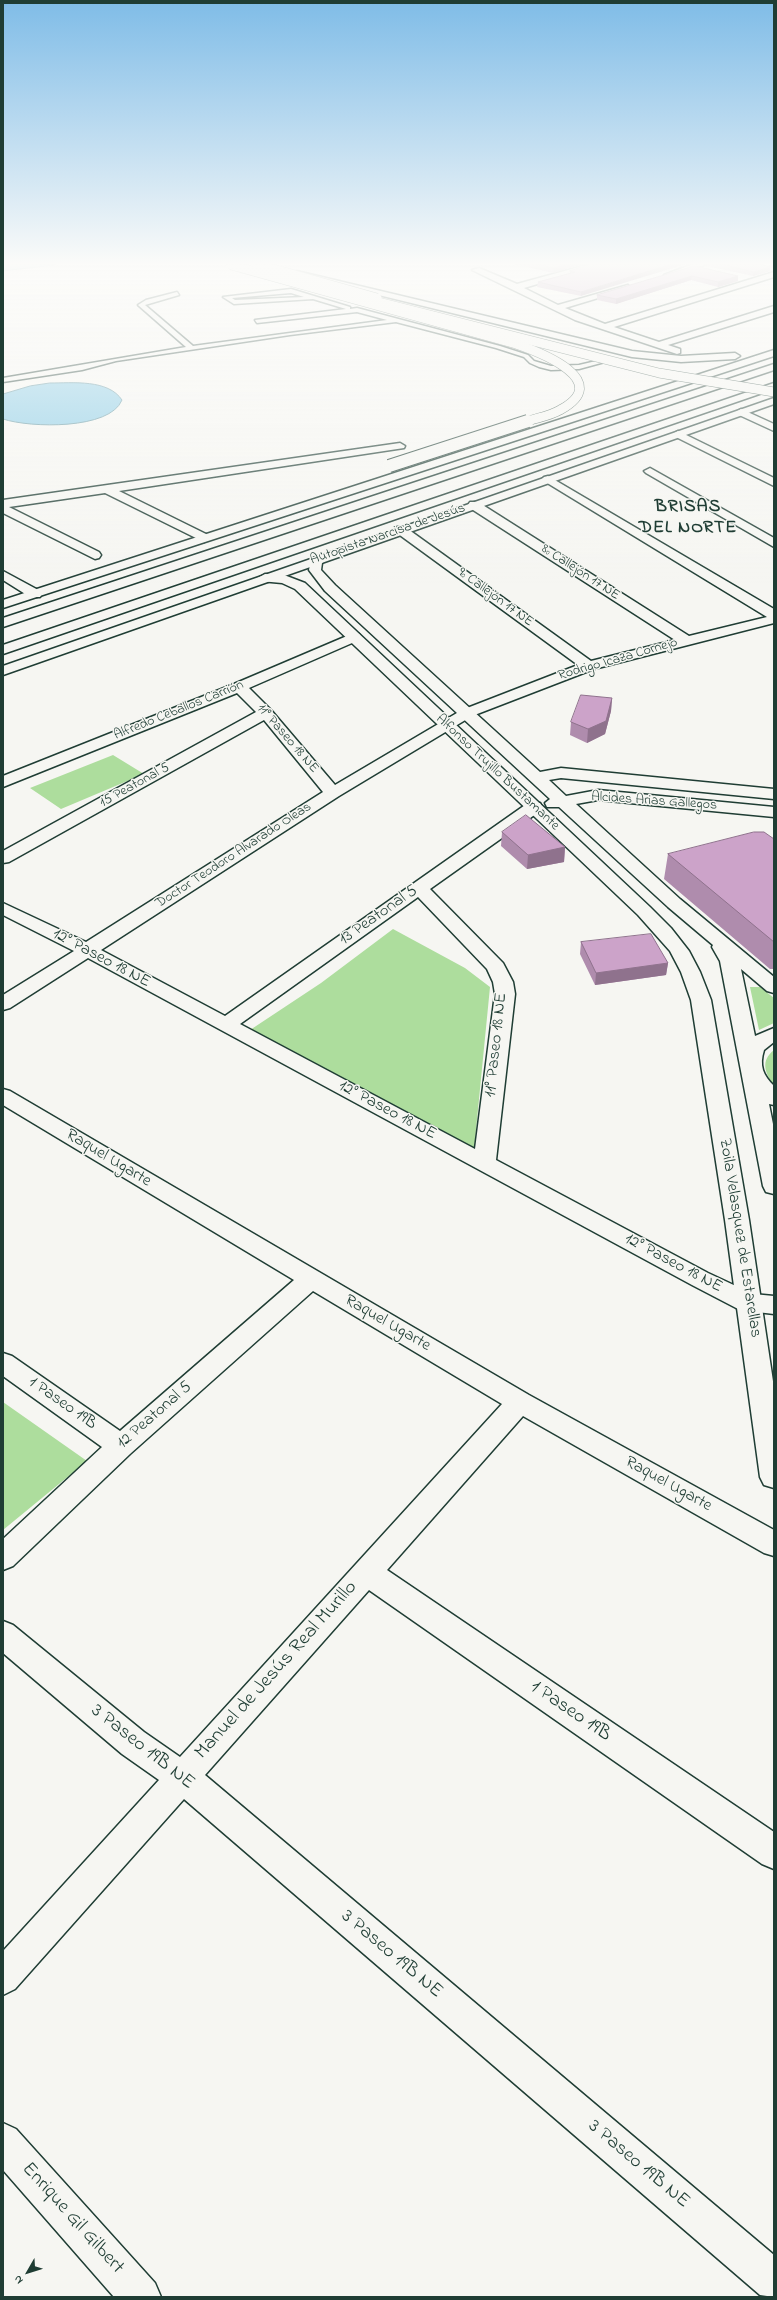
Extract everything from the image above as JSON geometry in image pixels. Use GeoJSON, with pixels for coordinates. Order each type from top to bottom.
{"type":"FeatureCollection","features":[{"type":"Feature","properties":{"kind":"main road"},"geometry":{"type":"LineString","coordinates":[[298,507],[389,466],[559,411],[575,400],[579,390],[576,379],[570,371]]}},
{"type":"Feature","properties":{"kind":"main road"},"geometry":{"type":"LineString","coordinates":[[657,371],[690,379],[774,392]]}},
{"type":"Feature","properties":{"kind":"main road"},"geometry":{"type":"LineString","coordinates":[[674,371],[774,389]]}},
{"type":"Feature","properties":{"kind":"main road"},"geometry":{"type":"LineString","coordinates":[[3,604],[298,507],[720,371]]}},
{"type":"Feature","properties":{"kind":"main road"},"geometry":{"type":"LineString","coordinates":[[3,623],[761,371]]}},
{"type":"Feature","properties":{"kind":"main road","name":"Autopista Narcisa de Jesús"},"geometry":{"type":"LineString","coordinates":[[3,650],[774,386]]}},
{"type":"Feature","properties":{"kind":"main road","name":"Autopista Narcisa de Jesús"},"geometry":{"type":"LineString","coordinates":[[3,671],[401,530],[740,412],[774,402]]}},
{"type":"Feature","properties":{"kind":"main road"},"geometry":{"type":"LineString","coordinates":[[740,412],[774,428]]}},
{"type":"Feature","properties":{"kind":"main road"},"geometry":{"type":"LineString","coordinates":[[678,434],[774,483]]}},
{"type":"Feature","properties":{"kind":"main road"},"geometry":{"type":"LineString","coordinates":[[3,504],[400,446]]}},
{"type":"Feature","properties":{"kind":"main road"},"geometry":{"type":"LineString","coordinates":[[650,472],[774,543]]}},
{"type":"Feature","properties":{"kind":"main road"},"geometry":{"type":"LineString","coordinates":[[548,479],[774,615]]}},
{"type":"Feature","properties":{"kind":"main road"},"geometry":{"type":"LineString","coordinates":[[107,489],[204,538]]}},
{"type":"Feature","properties":{"kind":"main road","name":"8º Callejón 17 NE"},"geometry":{"type":"LineString","coordinates":[[474,505],[686,641]]}},
{"type":"Feature","properties":{"kind":"main road"},"geometry":{"type":"LineString","coordinates":[[3,508],[95,555]]}},
{"type":"Feature","properties":{"kind":"main road","name":"9º Callejón 17 NE"},"geometry":{"type":"LineString","coordinates":[[401,530],[588,666]]}},
{"type":"Feature","properties":{"kind":"main road","name":"Alfonso Trujillo Bustamante"},"geometry":{"type":"LineString","coordinates":[[321,558],[316,562],[315,570],[330,588],[711,936]]}},
{"type":"Feature","properties":{"kind":"main road"},"geometry":{"type":"LineString","coordinates":[[3,575],[35,594]]}},
{"type":"Feature","properties":{"kind":"main road","name":"Alfonso Trujillo Bustamante"},"geometry":{"type":"LineString","coordinates":[[265,578],[284,579],[300,586],[445,725],[668,934],[680,950],[690,968],[701,1000]]}},
{"type":"Feature","properties":{"kind":"main road","name":"Rodrigo Icaza Cornejo"},"geometry":{"type":"LineString","coordinates":[[467,713],[588,666],[774,619]]}},
{"type":"Feature","properties":{"kind":"main road","name":"Alfredo Ceballos Carrión"},"geometry":{"type":"LineString","coordinates":[[3,782],[239,686],[354,637]]}},
{"type":"Feature","properties":{"kind":"main road","name":"11° Paseo 18 NE"},"geometry":{"type":"LineString","coordinates":[[239,686],[266,713],[333,793]]}},
{"type":"Feature","properties":{"kind":"main road","name":"15 Peatonal 5"},"geometry":{"type":"LineString","coordinates":[[3,858],[266,713]]}},
{"type":"Feature","properties":{"kind":"main road","name":"Doctor Teodoro Alvarado Oleas"},"geometry":{"type":"LineString","coordinates":[[3,1004],[333,793],[467,713]]}},
{"type":"Feature","properties":{"kind":"main road","name":"Alcides Arias Gallegos"},"geometry":{"type":"LineString","coordinates":[[536,777],[561,774],[774,794]]}},
{"type":"Feature","properties":{"kind":"main road","name":"Alcides Arias Gallegos"},"geometry":{"type":"LineString","coordinates":[[534,807],[562,800],[603,795],[774,812]]}},
{"type":"Feature","properties":{"kind":"main road","name":"13 Peatonal 5"},"geometry":{"type":"LineString","coordinates":[[225,1025],[534,807]]}},
{"type":"Feature","properties":{"kind":"main road","name":"11° Paseo 18 NE"},"geometry":{"type":"LineString","coordinates":[[419,888],[496,967],[503,982],[505,994],[484,1163]]}},
{"type":"Feature","properties":{"kind":"main road","name":"12° Paseo 18 NE"},"geometry":{"type":"LineString","coordinates":[[3,908],[87,950],[700,1279],[749,1303],[774,1305]]}},
{"type":"Feature","properties":{"kind":"main road"},"geometry":{"type":"LineString","coordinates":[[711,936],[774,988]]}},
{"type":"Feature","properties":{"kind":"main road"},"geometry":{"type":"LineString","coordinates":[[711,936],[723,949],[730,962],[774,1186]]}},
{"type":"Feature","properties":{"kind":"main road","name":"Zoila Velasquez de Estarellas"},"geometry":{"type":"LineString","coordinates":[[701,1000],[749,1303],[774,1477]]}},
{"type":"Feature","properties":{"kind":"main road"},"geometry":{"type":"LineString","coordinates":[[774,1034],[757,1044],[750,1058],[751,1075],[774,1098]]}},
{"type":"Feature","properties":{"kind":"main road","name":"Raquel Ugarte"},"geometry":{"type":"LineString","coordinates":[[3,1096],[520,1402],[774,1544]]}},
{"type":"Feature","properties":{"kind":"main road","name":"12 Peatonal 5"},"geometry":{"type":"LineString","coordinates":[[3,1557],[121,1446],[311,1279]]}},
{"type":"Feature","properties":{"kind":"main road","name":"1 Paseo 19B"},"geometry":{"type":"LineString","coordinates":[[3,1362],[121,1446]]}},
{"type":"Feature","properties":{"kind":"main road","name":"Manuel de Jesús Real Murillo"},"geometry":{"type":"LineString","coordinates":[[3,1977],[181,1776],[520,1402]]}},
{"type":"Feature","properties":{"kind":"main road","name":"1 Paseo 19B"},"geometry":{"type":"LineString","coordinates":[[366,1572],[774,1852]]}},
{"type":"Feature","properties":{"kind":"main road","name":"3 Paseo 19B NE"},"geometry":{"type":"LineString","coordinates":[[3,1635],[133,1743],[181,1776],[774,2281]]}},
{"type":"Feature","properties":{"kind":"main road","name":"Enrique Gil Gilbert"},"geometry":{"type":"LineString","coordinates":[[3,2142],[141,2297]]}},
{"type":"Feature","properties":{"kind":"lane"},"geometry":{"type":"LineString","coordinates":[[3,380],[60,371]]}},
{"type":"Feature","properties":{"kind":"green space"},"geometry":{"type":"Polygon","coordinates":[[[113,755],[144,774],[61,809],[30,788],[113,755]]]}},
{"type":"Feature","properties":{"kind":"green space"},"geometry":{"type":"Polygon","coordinates":[[[393,929],[465,968],[490,987],[474,1150],[244,1034],[321,983],[393,929]]]}},
{"type":"Feature","properties":{"kind":"green space"},"geometry":{"type":"Polygon","coordinates":[[[750,987],[760,987],[774,998],[774,1023],[759,1030],[750,987]]]}},
{"type":"Feature","properties":{"kind":"green space"},"geometry":{"type":"Polygon","coordinates":[[[774,1050],[774,1086],[766,1072],[765,1063],[767,1058],[774,1050]]]}},
{"type":"Feature","properties":{"kind":"green space"},"geometry":{"type":"Polygon","coordinates":[[[3,1402],[87,1461],[3,1530],[3,1402]]]}},
{"type":"Feature","properties":{"kind":"water"},"geometry":{"type":"Polygon","coordinates":[[[50,383],[99,385],[116,393],[122,400],[115,410],[102,417],[86,422],[49,425],[15,422],[3,419],[3,394],[30,386],[50,383]]]}},
{"type":"Feature","properties":{"kind":"building"},"geometry":{"type":"Polygon","coordinates":[[[581,695],[612,698],[606,721],[588,729],[571,722],[581,695]]]}},
{"type":"Feature","properties":{"kind":"building"},"geometry":{"type":"Polygon","coordinates":[[[526,815],[565,847],[528,855],[502,832],[526,815]]]}},
{"type":"Feature","properties":{"kind":"building"},"geometry":{"type":"Polygon","coordinates":[[[754,832],[764,832],[774,839],[774,942],[668,854],[754,832]]]}},
{"type":"Feature","properties":{"kind":"building"},"geometry":{"type":"Polygon","coordinates":[[[651,934],[668,963],[596,973],[581,942],[651,934]]]}},
{"type":"Feature","properties":{"kind":"district","name":"BRISAS DEL NORTE"},"geometry":{"type":"Point","coordinates":[688,518]}}]}
